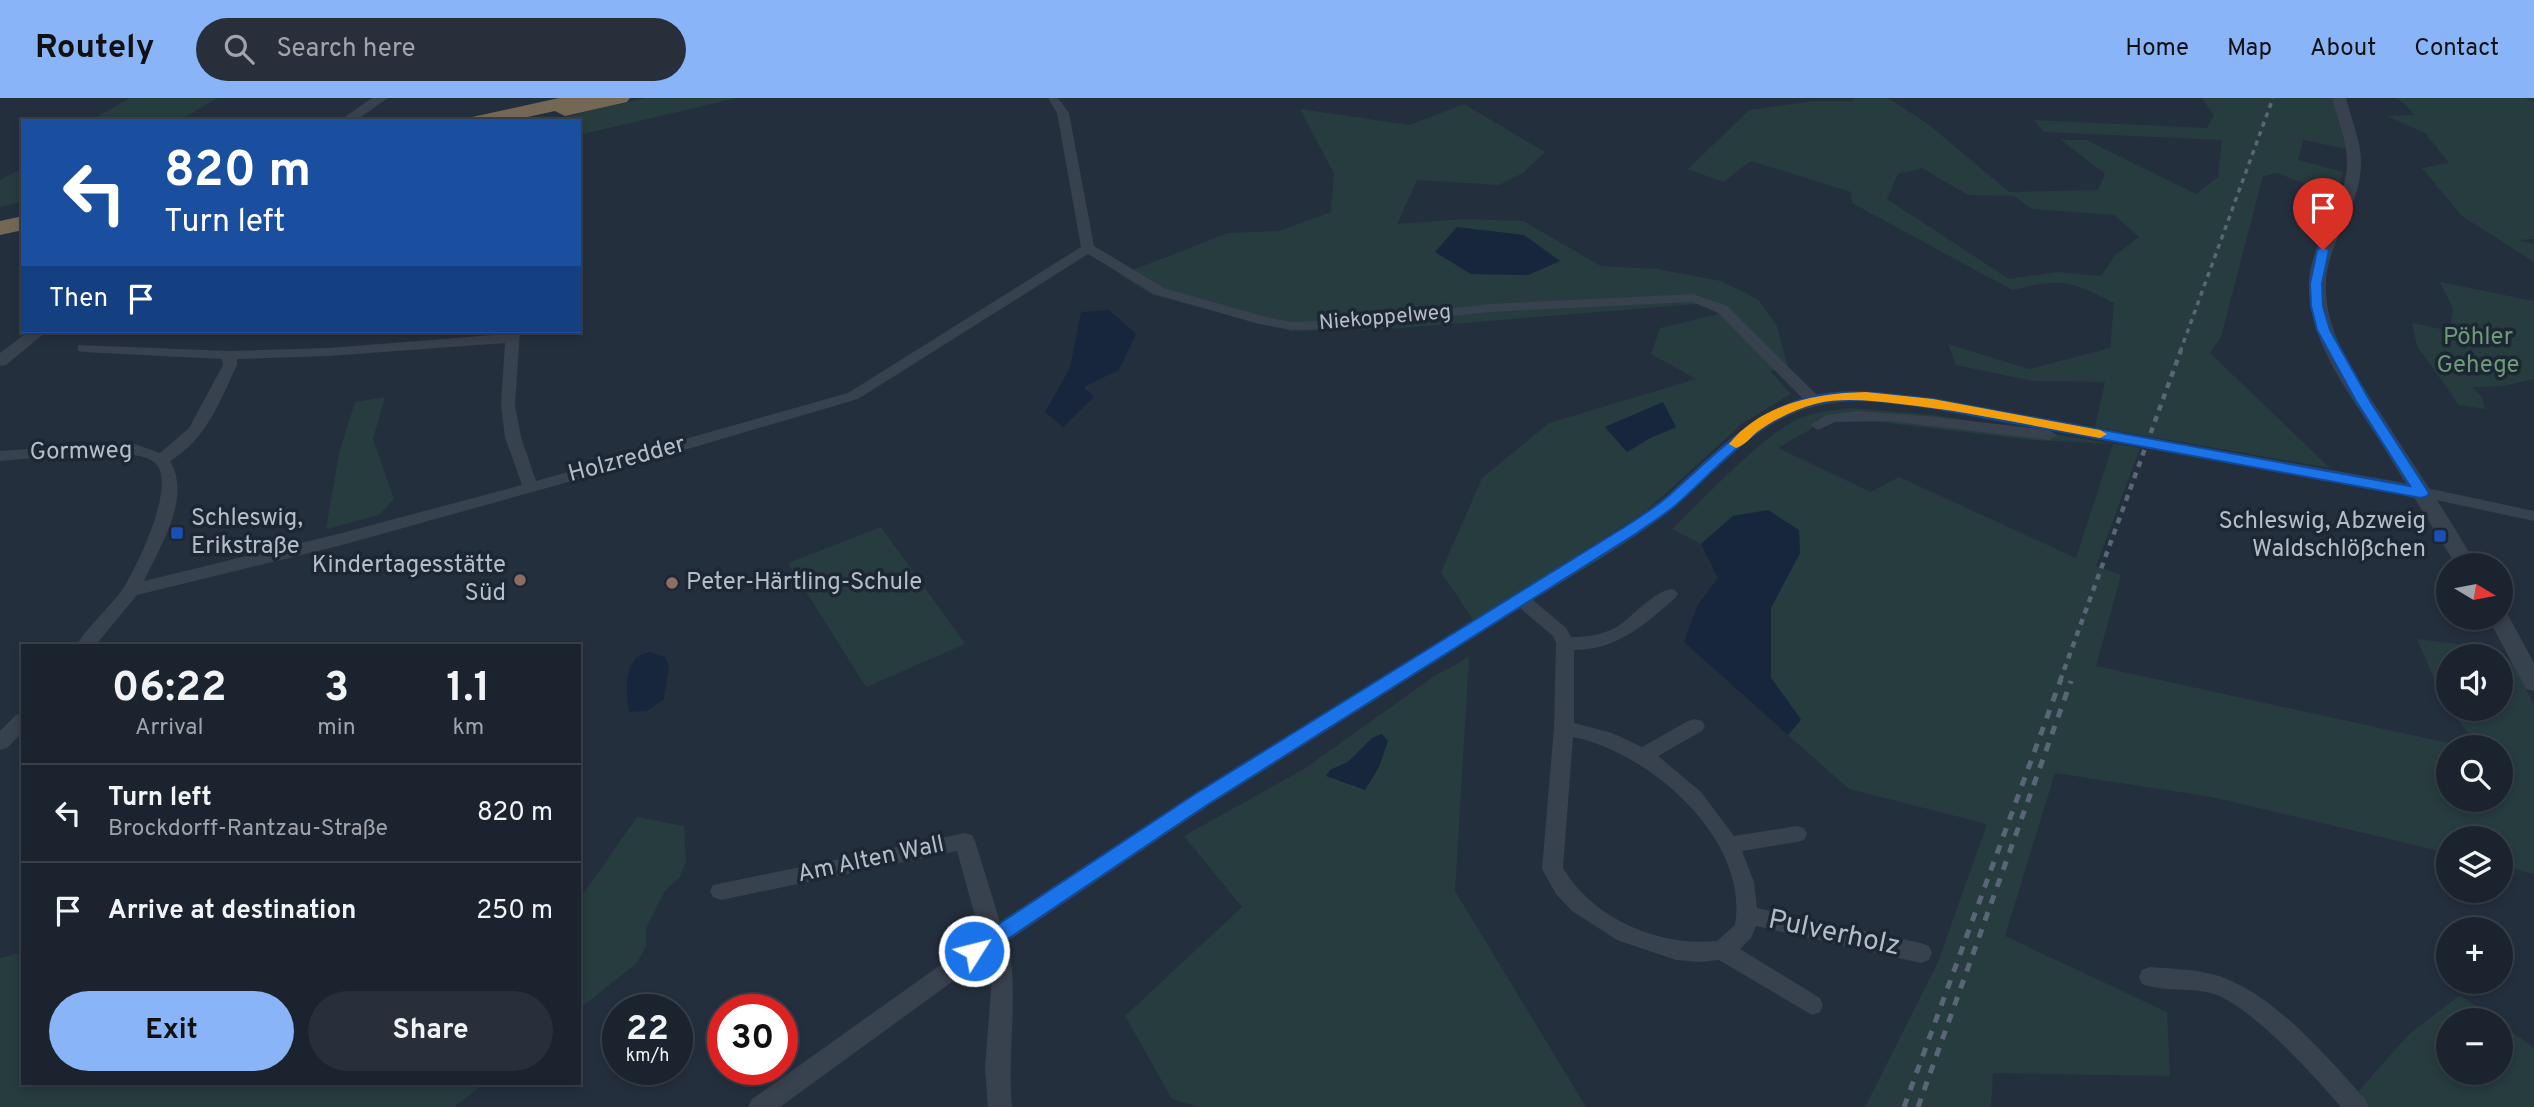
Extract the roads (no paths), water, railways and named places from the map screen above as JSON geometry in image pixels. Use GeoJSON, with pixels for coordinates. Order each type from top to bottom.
{"type":"FeatureCollection","features":[{"type":"Feature","properties":{"kind":"highway"},"geometry":{"type":"LineString","coordinates":[[488,119],[587,98]]}},
{"type":"Feature","properties":{"kind":"highway"},"geometry":{"type":"LineString","coordinates":[[525,119],[620,98]]}},
{"type":"Feature","properties":{"kind":"highway"},"geometry":{"type":"LineString","coordinates":[[0,220],[21,216]]}},
{"type":"Feature","properties":{"kind":"highway"},"geometry":{"type":"LineString","coordinates":[[0,228],[21,223]]}},
{"type":"Feature","properties":{"kind":"street"},"geometry":{"type":"LineString","coordinates":[[349,119],[380,98]]}},
{"type":"Feature","properties":{"kind":"street"},"geometry":{"type":"LineString","coordinates":[[1053,98],[1063,113],[1088,248]]}},
{"type":"Feature","properties":{"kind":"street"},"geometry":{"type":"LineString","coordinates":[[2339,98],[2352,146],[2354,165],[2350,191],[2323,250],[2316,284],[2317,306],[2324,330],[2340,363],[2458,553]]}},
{"type":"Feature","properties":{"kind":"street","name":"Niekoppelweg"},"geometry":{"type":"LineString","coordinates":[[1088,248],[1159,291],[1264,321],[1292,326],[1346,324],[1490,308],[1678,297],[1705,300],[1722,309],[1813,400]]}},
{"type":"Feature","properties":{"kind":"street","name":"Holzredder"},"geometry":{"type":"LineString","coordinates":[[131,590],[332,541],[530,485],[693,443],[853,396],[1088,248]]}},
{"type":"Feature","properties":{"kind":"street"},"geometry":{"type":"LineString","coordinates":[[0,360],[36,333]]}},
{"type":"Feature","properties":{"kind":"street"},"geometry":{"type":"LineString","coordinates":[[83,348],[229,355],[330,352],[512,334],[508,405],[513,437],[530,485]]}},
{"type":"Feature","properties":{"kind":"street"},"geometry":{"type":"LineString","coordinates":[[87,644],[131,590],[153,544],[168,501],[171,486],[168,471],[161,459],[178,452],[192,438],[230,365],[229,355]]}},
{"type":"Feature","properties":{"kind":"street"},"geometry":{"type":"LineString","coordinates":[[760,1107],[996,935],[1201,800],[1668,504],[1753,429],[1778,414],[1813,400],[1842,397],[1897,399],[2421,493],[2534,516]]}},
{"type":"Feature","properties":{"kind":"street"},"geometry":{"type":"LineString","coordinates":[[1818,425],[1821,420],[1832,418],[1871,416],[2037,434],[2060,435],[2064,428]]}},
{"type":"Feature","properties":{"kind":"street","name":"Gormweg"},"geometry":{"type":"LineString","coordinates":[[0,456],[129,447],[161,459]]}},
{"type":"Feature","properties":{"kind":"street"},"geometry":{"type":"LineString","coordinates":[[1565,643],[1599,643],[1627,631],[1669,594]]}},
{"type":"Feature","properties":{"kind":"street"},"geometry":{"type":"LineString","coordinates":[[1521,599],[1560,632],[1565,643],[1564,728],[1552,869],[1559,886],[1593,916],[1651,943],[1682,952],[1706,954],[1722,950],[1745,928],[1747,915],[1740,871],[1728,845],[1704,809],[1684,788],[1614,740],[1564,728]]}},
{"type":"Feature","properties":{"kind":"street"},"geometry":{"type":"LineString","coordinates":[[2506,630],[2534,682]]}},
{"type":"Feature","properties":{"kind":"street"},"geometry":{"type":"LineString","coordinates":[[0,743],[21,722]]}},
{"type":"Feature","properties":{"kind":"street"},"geometry":{"type":"LineString","coordinates":[[1641,757],[1653,747],[1695,726]]}},
{"type":"Feature","properties":{"kind":"street"},"geometry":{"type":"LineString","coordinates":[[1728,845],[1797,834]]}},
{"type":"Feature","properties":{"kind":"street","name":"Am Alten Wall"},"geometry":{"type":"LineString","coordinates":[[721,891],[965,841],[986,916],[996,935]]}},
{"type":"Feature","properties":{"kind":"street","name":"Pulverholz"},"geometry":{"type":"LineString","coordinates":[[1747,915],[1921,953]]}},
{"type":"Feature","properties":{"kind":"street"},"geometry":{"type":"LineString","coordinates":[[996,935],[1003,978],[997,1068],[1000,1107]]}},
{"type":"Feature","properties":{"kind":"street"},"geometry":{"type":"LineString","coordinates":[[1722,950],[1812,1005]]}},
{"type":"Feature","properties":{"kind":"street"},"geometry":{"type":"LineString","coordinates":[[2150,977],[2227,989],[2268,1018],[2357,1107]]}},
{"type":"Feature","properties":{"kind":"water"},"geometry":{"type":"Polygon","coordinates":[[[1457,227],[1524,235],[1560,261],[1528,275],[1471,274],[1435,252],[1457,227]]]}},
{"type":"Feature","properties":{"kind":"water"},"geometry":{"type":"Polygon","coordinates":[[[1109,310],[1136,334],[1119,370],[1084,387],[1094,397],[1063,427],[1045,412],[1070,368],[1081,312],[1109,310]]]}},
{"type":"Feature","properties":{"kind":"water"},"geometry":{"type":"Polygon","coordinates":[[[1663,402],[1676,427],[1627,452],[1605,427],[1663,402]]]}},
{"type":"Feature","properties":{"kind":"water"},"geometry":{"type":"Polygon","coordinates":[[[1768,510],[1799,530],[1800,553],[1771,608],[1771,678],[1801,720],[1788,735],[1684,642],[1697,606],[1718,578],[1701,544],[1733,516],[1768,510]]]}},
{"type":"Feature","properties":{"kind":"water"},"geometry":{"type":"Polygon","coordinates":[[[649,652],[665,657],[669,666],[664,699],[647,711],[629,712],[627,685],[630,668],[640,655],[649,652]]]}},
{"type":"Feature","properties":{"kind":"water"},"geometry":{"type":"Polygon","coordinates":[[[1382,734],[1388,741],[1379,767],[1365,790],[1326,776],[1330,770],[1348,762],[1372,738],[1382,734]]]}},
{"type":"Feature","properties":{"kind":"railway"},"geometry":{"type":"LineString","coordinates":[[2180,352],[2273,98]]}},
{"type":"Feature","properties":{"kind":"railway"},"geometry":{"type":"LineString","coordinates":[[2060,681],[2181,350]]}},
{"type":"Feature","properties":{"kind":"railway"},"geometry":{"type":"LineString","coordinates":[[1904,1107],[2061,679]]}},
{"type":"Feature","properties":{"kind":"railway"},"geometry":{"type":"LineString","coordinates":[[1918,1107],[2071,681]]}},
{"type":"Feature","properties":{"kind":"place","name":"Schleswig, Erikstraße"},"geometry":{"type":"Point","coordinates":[177,533]}},
{"type":"Feature","properties":{"kind":"place","name":"Schleswig, Abzweig Waldschlößchen"},"geometry":{"type":"Point","coordinates":[2440,536]}},
{"type":"Feature","properties":{"kind":"place","name":"Kindertagesstätte Süd"},"geometry":{"type":"Point","coordinates":[520,580]}},
{"type":"Feature","properties":{"kind":"place","name":"Peter-Härtling-Schule"},"geometry":{"type":"Point","coordinates":[672,583]}},
{"type":"Feature","properties":{"kind":"park label","name":"Pöhler Gehege"},"geometry":{"type":"Point","coordinates":[2478,352]}}]}
